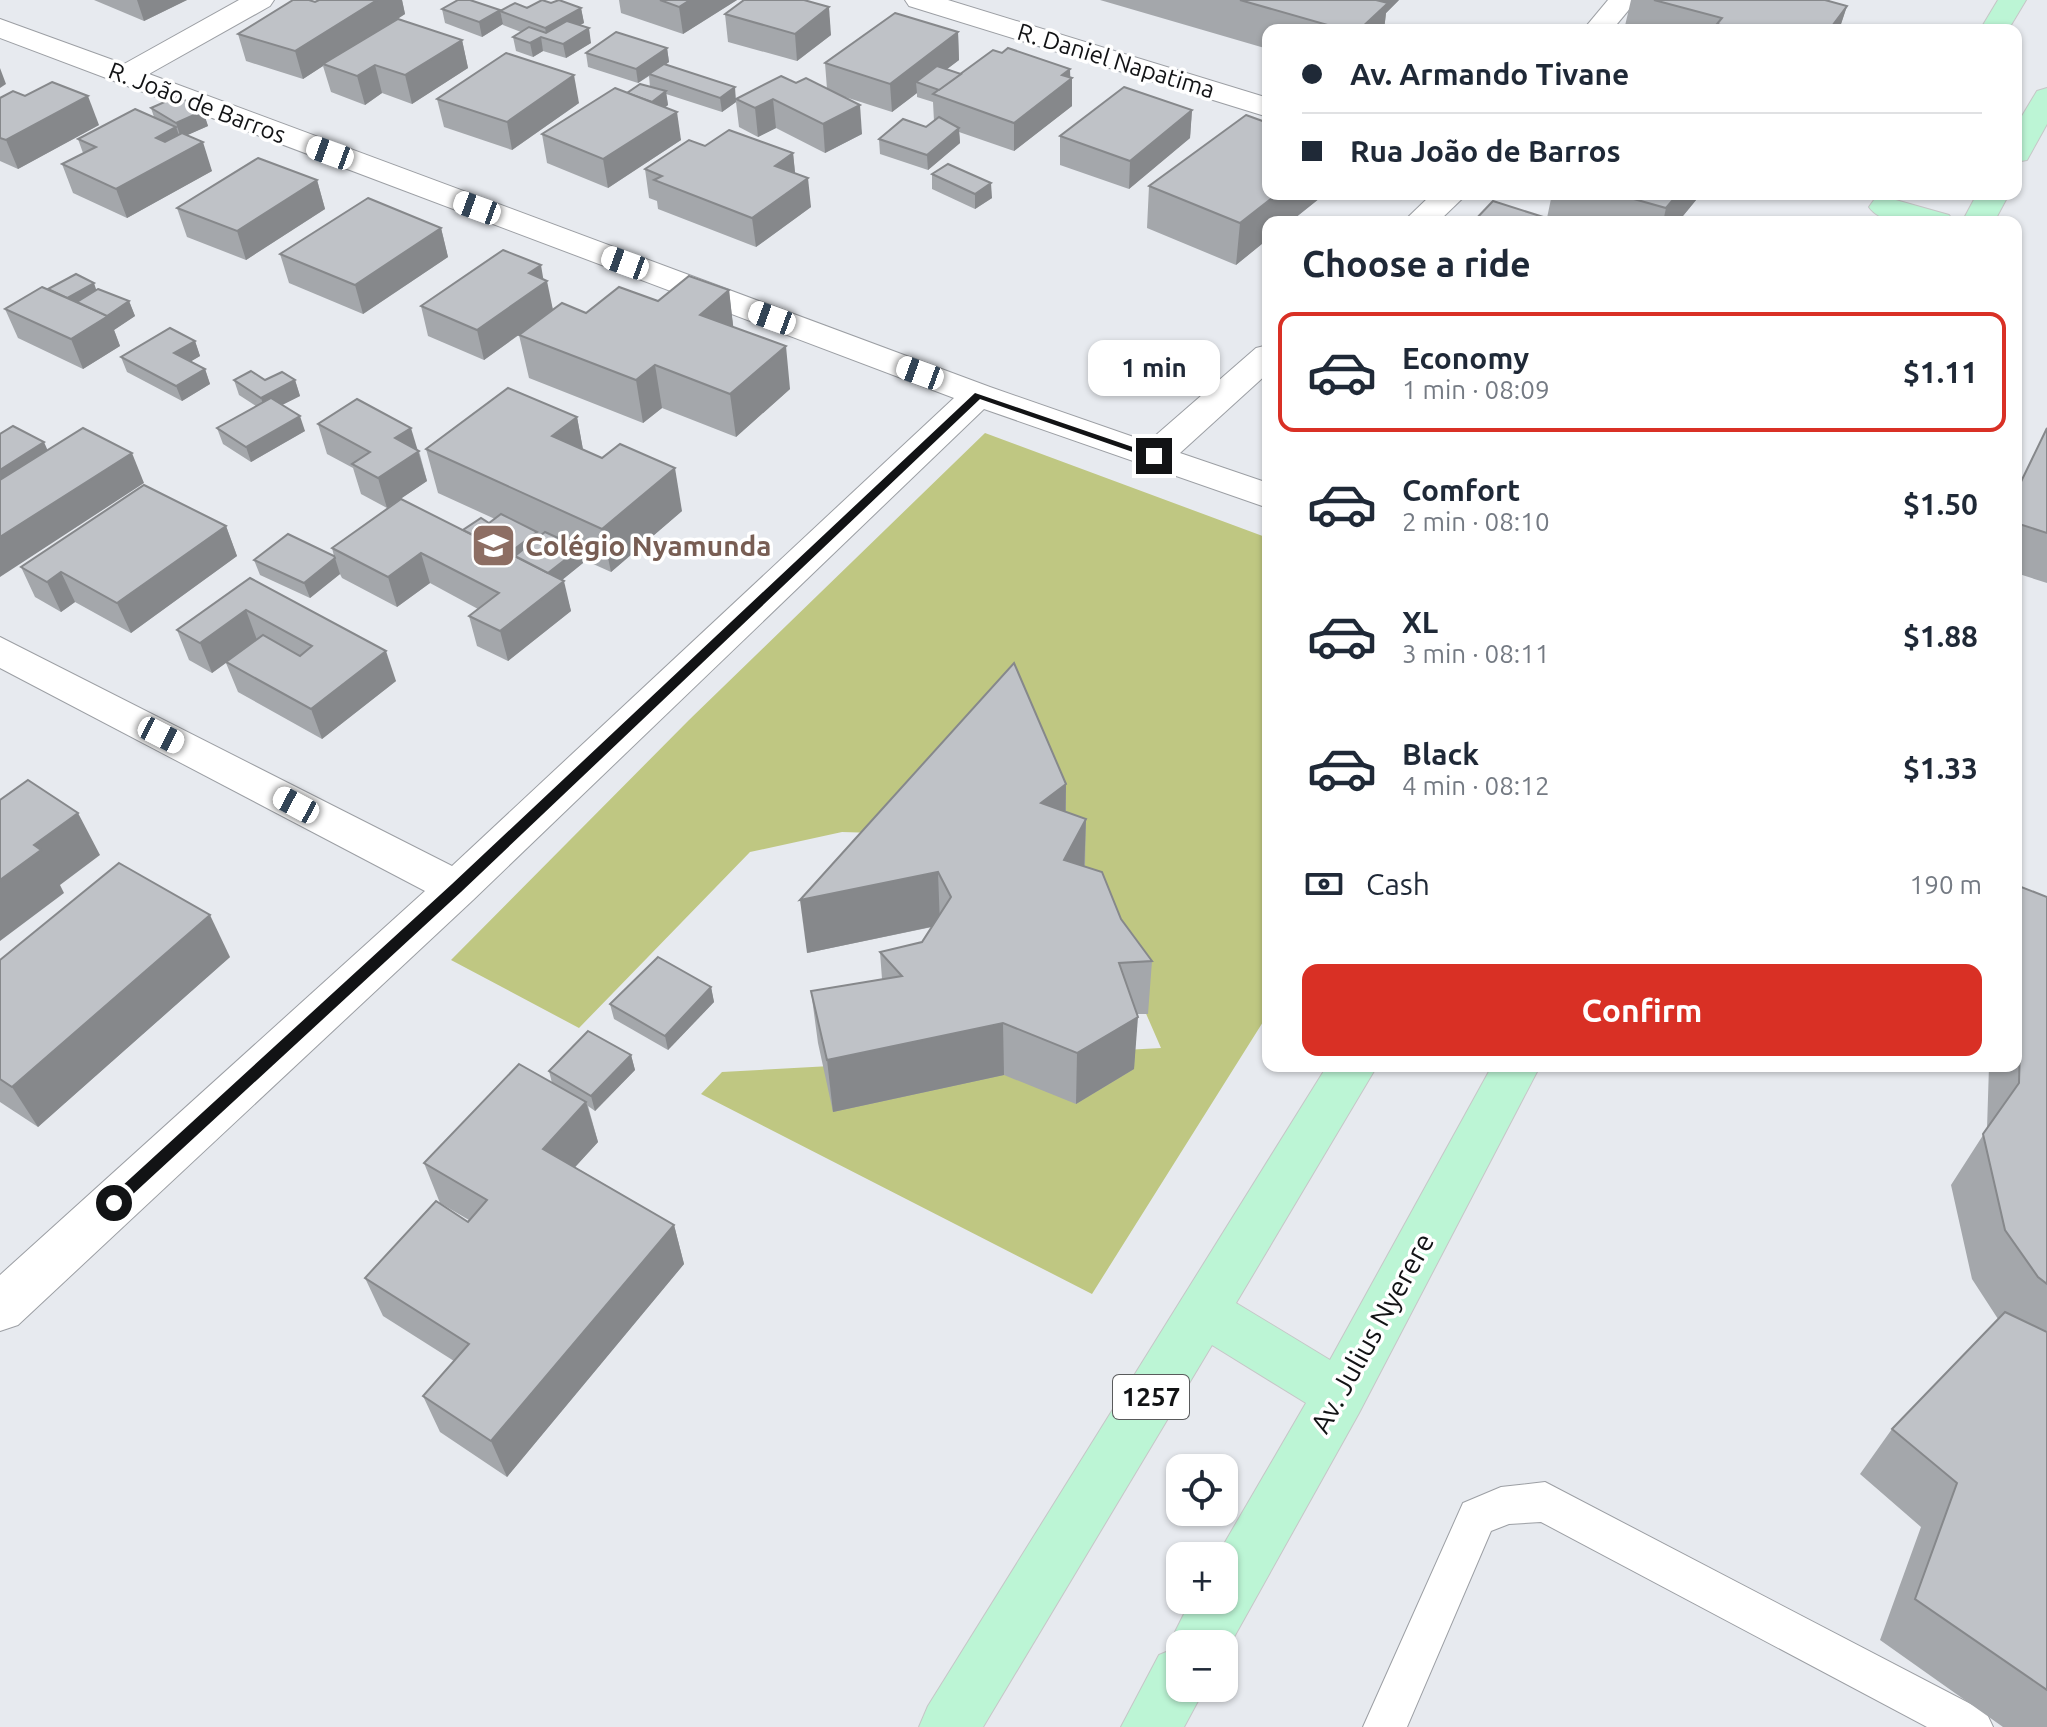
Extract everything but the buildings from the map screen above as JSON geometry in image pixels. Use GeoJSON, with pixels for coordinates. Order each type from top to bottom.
{"type":"FeatureCollection","features":[{"type":"Feature","properties":{"kind":"main road"},"geometry":{"type":"LineString","coordinates":[[1998,24],[2012,0]]}},
{"type":"Feature","properties":{"kind":"main road"},"geometry":{"type":"LineString","coordinates":[[2022,142],[2047,97]]}},
{"type":"Feature","properties":{"kind":"main road"},"geometry":{"type":"LineString","coordinates":[[1884,208],[1915,216]]}},
{"type":"Feature","properties":{"kind":"main road","name":"1257"},"geometry":{"type":"LineString","coordinates":[[949,1727],[1349,1072]]}},
{"type":"Feature","properties":{"kind":"main road","name":"Av. Julius Nyerere"},"geometry":{"type":"LineString","coordinates":[[1238,1574],[1340,1395],[1513,1072]]}},
{"type":"Feature","properties":{"kind":"main road"},"geometry":{"type":"LineString","coordinates":[[1203,1311],[1340,1395]]}},
{"type":"Feature","properties":{"kind":"main road"},"geometry":{"type":"LineString","coordinates":[[1151,1727],[1166,1701]]}},
{"type":"Feature","properties":{"kind":"street"},"geometry":{"type":"LineString","coordinates":[[124,76],[260,0]]}},
{"type":"Feature","properties":{"kind":"street","name":"R. Daniel Napatima"},"geometry":{"type":"LineString","coordinates":[[919,0],[1262,106]]}},
{"type":"Feature","properties":{"kind":"street"},"geometry":{"type":"LineString","coordinates":[[1602,24],[1623,0]]}},
{"type":"Feature","properties":{"kind":"street","name":"R. João de Barros"},"geometry":{"type":"LineString","coordinates":[[0,28],[978,395],[1262,494]]}},
{"type":"Feature","properties":{"kind":"street"},"geometry":{"type":"LineString","coordinates":[[1426,216],[1444,200]]}},
{"type":"Feature","properties":{"kind":"street"},"geometry":{"type":"LineString","coordinates":[[1154,456],[1262,360]]}},
{"type":"Feature","properties":{"kind":"street"},"geometry":{"type":"LineString","coordinates":[[0,1308],[457,888],[978,395]]}},
{"type":"Feature","properties":{"kind":"street"},"geometry":{"type":"LineString","coordinates":[[0,651],[457,888]]}},
{"type":"Feature","properties":{"kind":"lane"},"geometry":{"type":"LineString","coordinates":[[1385,1727],[1477,1517],[1500,1504],[1516,1502],[1545,1502],[1971,1727]]}},
{"type":"Feature","properties":{"kind":"green space"},"geometry":{"type":"Polygon","coordinates":[[[985,433],[1262,536],[1262,1024],[1092,1294],[701,1094],[722,1072],[1161,1048],[1006,692],[877,833],[842,832],[750,852],[579,1028],[451,960],[689,720],[985,433]]]}},
{"type":"Feature","properties":{"kind":"place","name":"Colégio Nyamunda"},"geometry":{"type":"Point","coordinates":[494,546]}},
{"type":"Feature","properties":{"kind":"route"},"geometry":{"type":"LineString","coordinates":[[114,1203],[457,888],[978,395],[1154,456]]}}]}
